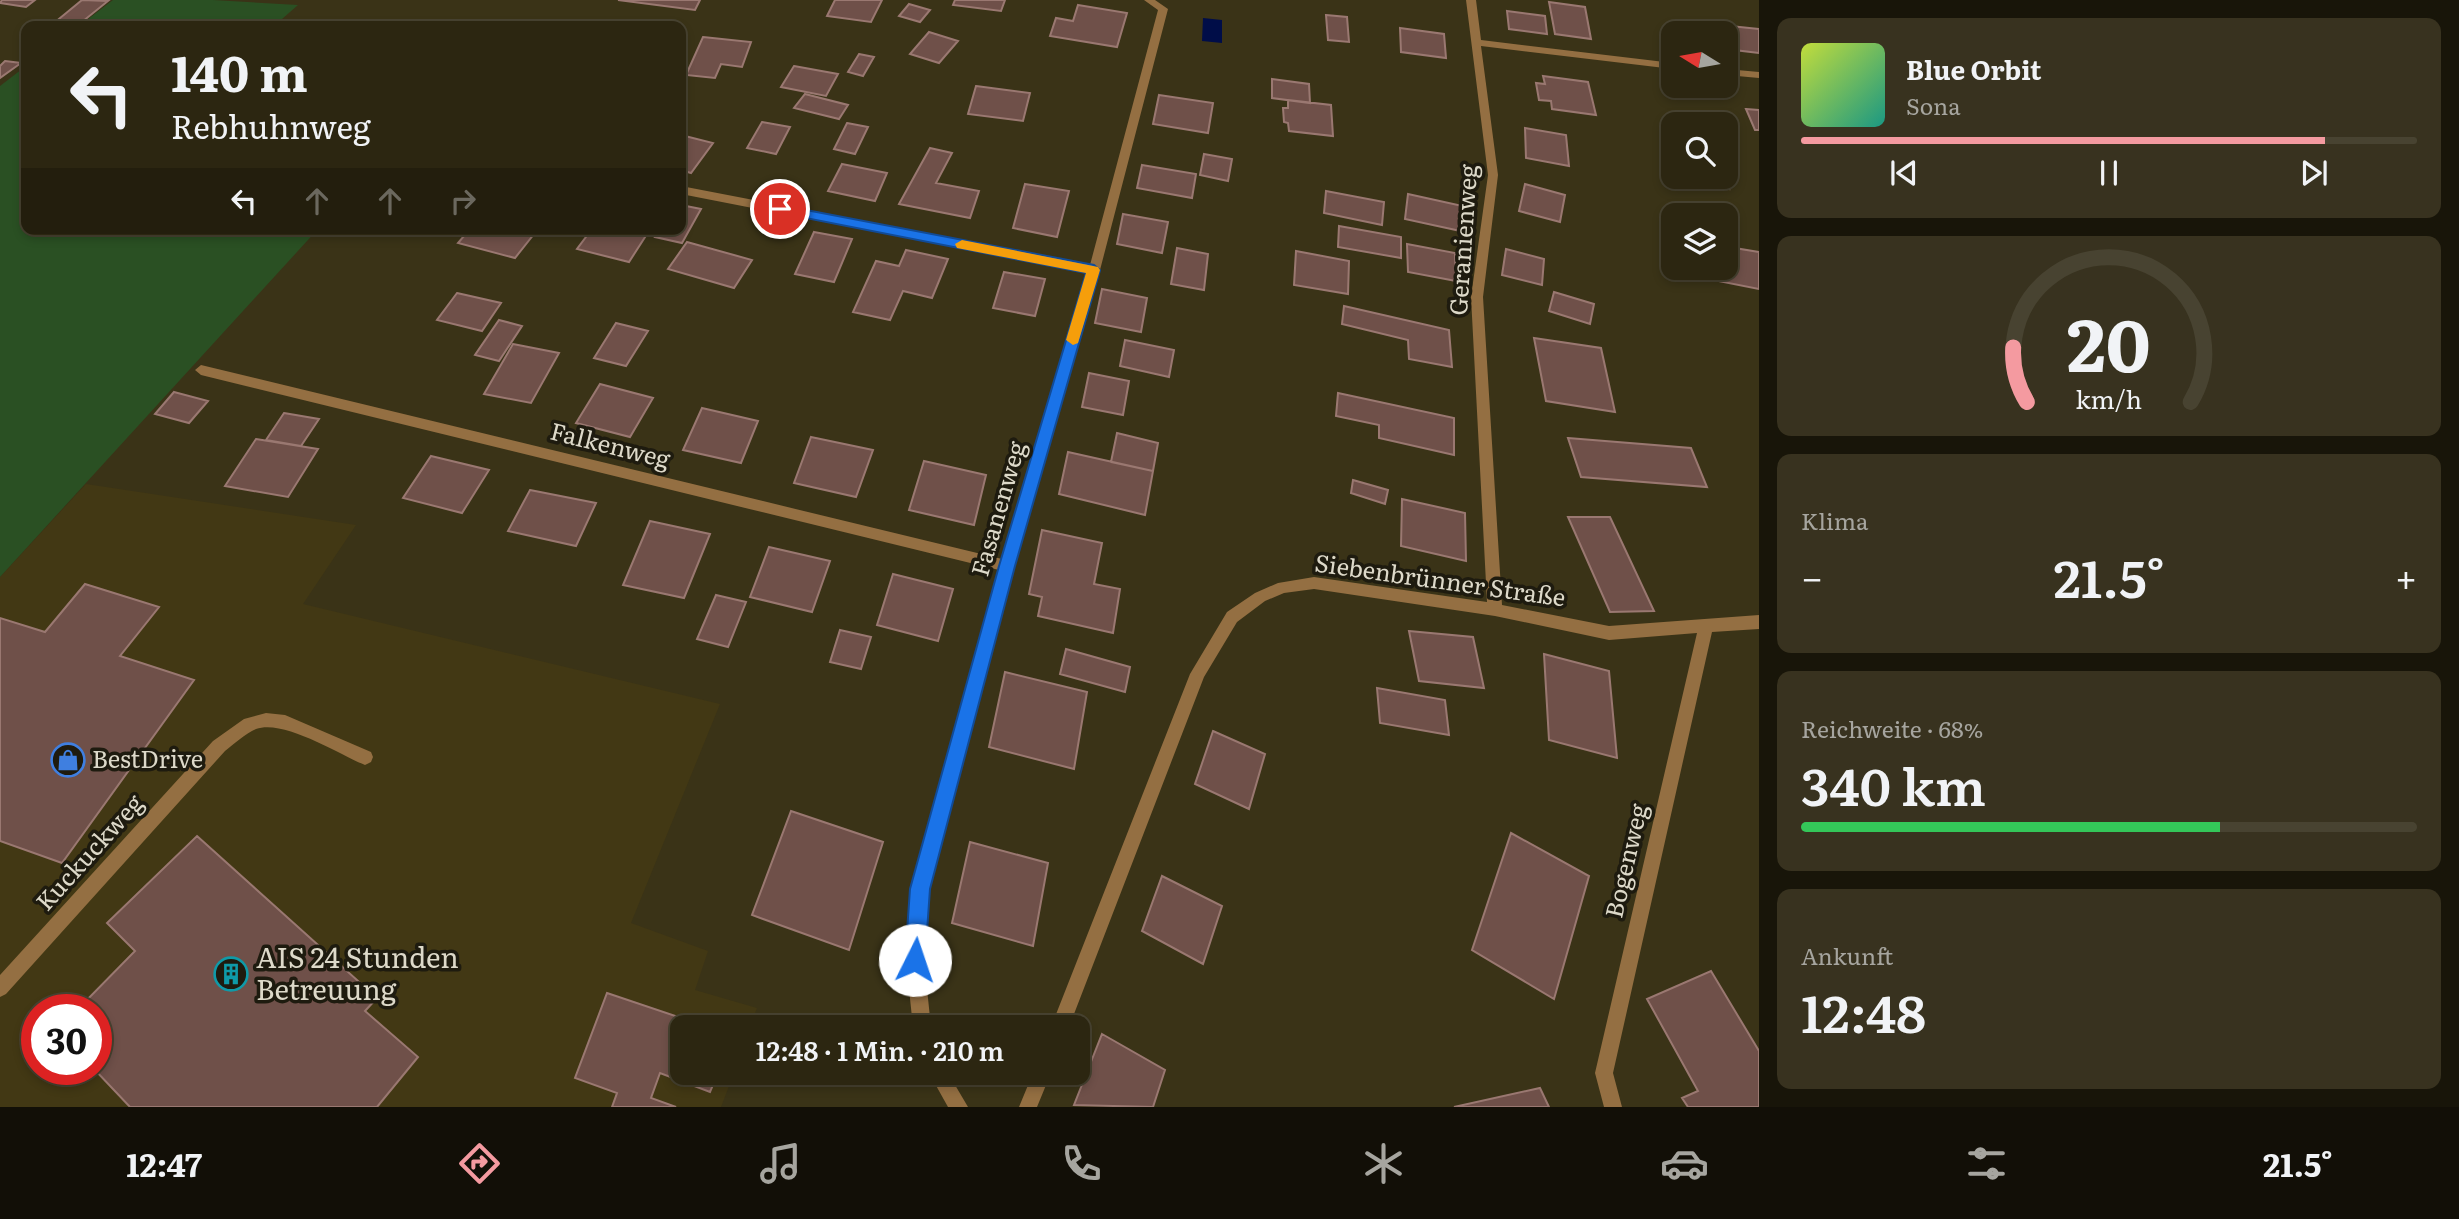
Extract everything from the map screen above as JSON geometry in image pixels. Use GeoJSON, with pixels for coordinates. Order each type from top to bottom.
{"type":"FeatureCollection","features":[{"type":"Feature","properties":{"kind":"street","name":"Fasanenweg"},"geometry":{"type":"LineString","coordinates":[[921,1015],[915,960],[920,889],[1007,566],[1094,270],[1164,5],[1149,0]]}},
{"type":"Feature","properties":{"kind":"street","name":"Geranienweg"},"geometry":{"type":"LineString","coordinates":[[1471,0],[1493,175],[1477,297],[1495,610]]}},
{"type":"Feature","properties":{"kind":"street"},"geometry":{"type":"LineString","coordinates":[[1476,42],[1661,65]]}},
{"type":"Feature","properties":{"kind":"street"},"geometry":{"type":"LineString","coordinates":[[1738,73],[1759,75]]}},
{"type":"Feature","properties":{"kind":"street"},"geometry":{"type":"LineString","coordinates":[[686,191],[1094,270]]}},
{"type":"Feature","properties":{"kind":"street","name":"Falkenweg"},"geometry":{"type":"LineString","coordinates":[[201,370],[1007,566]]}},
{"type":"Feature","properties":{"kind":"street","name":"Siebenbrünner Straße"},"geometry":{"type":"LineString","coordinates":[[1065,1015],[1198,674],[1232,617],[1260,597],[1283,587],[1314,583],[1495,610],[1609,633],[1759,622]]}},
{"type":"Feature","properties":{"kind":"street","name":"Bogenweg"},"geometry":{"type":"LineString","coordinates":[[1613,1107],[1604,1073],[1706,626]]}},
{"type":"Feature","properties":{"kind":"street","name":"Kuckuckweg"},"geometry":{"type":"LineString","coordinates":[[0,988],[219,746],[251,721],[272,718],[285,722],[365,757]]}},
{"type":"Feature","properties":{"kind":"street"},"geometry":{"type":"LineString","coordinates":[[945,1085],[959,1107]]}},
{"type":"Feature","properties":{"kind":"street"},"geometry":{"type":"LineString","coordinates":[[1028,1107],[1037,1085]]}},
{"type":"Feature","properties":{"kind":"shaded area"},"geometry":{"type":"Polygon","coordinates":[[[1203,18],[1222,20],[1222,43],[1202,41],[1203,18]]]}},
{"type":"Feature","properties":{"kind":"shaded area"},"geometry":{"type":"Polygon","coordinates":[[[86,484],[356,525],[303,604],[720,704],[631,923],[708,951],[695,990],[757,1008],[754,1015],[670,1015],[670,1085],[729,1085],[721,1107],[0,1107],[0,577],[86,484]]]}},
{"type":"Feature","properties":{"kind":"green space"},"geometry":{"type":"Polygon","coordinates":[[[113,0],[213,0],[298,5],[280,21],[86,21],[113,0]]]}},
{"type":"Feature","properties":{"kind":"green space"},"geometry":{"type":"Polygon","coordinates":[[[21,70],[21,235],[313,235],[0,577],[0,86],[21,70]]]}},
{"type":"Feature","properties":{"kind":"building"},"geometry":{"type":"Polygon","coordinates":[[[2,0],[35,0],[26,7],[0,3],[2,0]]]}},
{"type":"Feature","properties":{"kind":"building"},"geometry":{"type":"Polygon","coordinates":[[[82,0],[108,1],[83,21],[56,21],[82,0]]]}},
{"type":"Feature","properties":{"kind":"building"},"geometry":{"type":"Polygon","coordinates":[[[618,0],[700,0],[695,10],[618,0]]]}},
{"type":"Feature","properties":{"kind":"building"},"geometry":{"type":"Polygon","coordinates":[[[835,0],[882,0],[871,22],[827,16],[835,0]]]}},
{"type":"Feature","properties":{"kind":"building"},"geometry":{"type":"Polygon","coordinates":[[[955,0],[1005,0],[1001,11],[953,5],[955,0]]]}},
{"type":"Feature","properties":{"kind":"building"},"geometry":{"type":"Polygon","coordinates":[[[1549,2],[1585,7],[1591,39],[1555,34],[1549,2]]]}},
{"type":"Feature","properties":{"kind":"building"},"geometry":{"type":"Polygon","coordinates":[[[909,4],[930,10],[920,22],[899,16],[909,4]]]}},
{"type":"Feature","properties":{"kind":"building"},"geometry":{"type":"Polygon","coordinates":[[[1078,5],[1127,13],[1117,47],[1050,36],[1056,18],[1073,21],[1078,5]]]}},
{"type":"Feature","properties":{"kind":"building"},"geometry":{"type":"Polygon","coordinates":[[[1507,11],[1545,16],[1547,34],[1509,29],[1507,11]]]}},
{"type":"Feature","properties":{"kind":"building"},"geometry":{"type":"Polygon","coordinates":[[[1326,15],[1347,17],[1349,42],[1328,40],[1326,15]]]}},
{"type":"Feature","properties":{"kind":"building"},"geometry":{"type":"Polygon","coordinates":[[[1738,27],[1759,29],[1759,53],[1738,50],[1738,27]]]}},
{"type":"Feature","properties":{"kind":"building"},"geometry":{"type":"Polygon","coordinates":[[[1400,28],[1444,34],[1446,58],[1401,52],[1400,28]]]}},
{"type":"Feature","properties":{"kind":"building"},"geometry":{"type":"Polygon","coordinates":[[[929,32],[958,41],[939,63],[910,54],[929,32]]]}},
{"type":"Feature","properties":{"kind":"building"},"geometry":{"type":"Polygon","coordinates":[[[703,37],[751,42],[742,67],[721,64],[715,78],[686,75],[703,37]]]}},
{"type":"Feature","properties":{"kind":"building"},"geometry":{"type":"Polygon","coordinates":[[[859,54],[874,57],[863,76],[848,72],[859,54]]]}},
{"type":"Feature","properties":{"kind":"building"},"geometry":{"type":"Polygon","coordinates":[[[5,61],[21,63],[0,78],[0,66],[5,61]]]}},
{"type":"Feature","properties":{"kind":"building"},"geometry":{"type":"Polygon","coordinates":[[[794,66],[838,74],[826,96],[781,87],[794,66]]]}},
{"type":"Feature","properties":{"kind":"building"},"geometry":{"type":"Polygon","coordinates":[[[1543,76],[1588,82],[1596,115],[1552,109],[1551,101],[1539,100],[1536,83],[1545,84],[1543,76]]]}},
{"type":"Feature","properties":{"kind":"building"},"geometry":{"type":"Polygon","coordinates":[[[1272,79],[1309,84],[1310,103],[1272,98],[1272,79]]]}},
{"type":"Feature","properties":{"kind":"building"},"geometry":{"type":"Polygon","coordinates":[[[976,86],[1030,93],[1023,121],[968,114],[976,86]]]}},
{"type":"Feature","properties":{"kind":"building"},"geometry":{"type":"Polygon","coordinates":[[[805,94],[848,105],[839,119],[794,108],[805,94]]]}},
{"type":"Feature","properties":{"kind":"building"},"geometry":{"type":"Polygon","coordinates":[[[1159,95],[1213,103],[1208,133],[1153,124],[1159,95]]]}},
{"type":"Feature","properties":{"kind":"building"},"geometry":{"type":"Polygon","coordinates":[[[1288,100],[1331,105],[1333,136],[1289,131],[1288,123],[1284,122],[1283,108],[1288,108],[1288,100]]]}},
{"type":"Feature","properties":{"kind":"building"},"geometry":{"type":"Polygon","coordinates":[[[1746,109],[1759,110],[1759,130],[1755,130],[1746,109]]]}},
{"type":"Feature","properties":{"kind":"building"},"geometry":{"type":"Polygon","coordinates":[[[762,122],[790,127],[776,154],[747,148],[762,122]]]}},
{"type":"Feature","properties":{"kind":"building"},"geometry":{"type":"Polygon","coordinates":[[[847,123],[868,127],[855,154],[834,149],[847,123]]]}},
{"type":"Feature","properties":{"kind":"building"},"geometry":{"type":"Polygon","coordinates":[[[1525,128],[1566,135],[1569,166],[1526,158],[1525,128]]]}},
{"type":"Feature","properties":{"kind":"building"},"geometry":{"type":"Polygon","coordinates":[[[686,136],[713,143],[691,173],[686,172],[686,136]]]}},
{"type":"Feature","properties":{"kind":"building"},"geometry":{"type":"Polygon","coordinates":[[[930,148],[952,153],[936,183],[979,191],[970,218],[899,204],[930,148]]]}},
{"type":"Feature","properties":{"kind":"building"},"geometry":{"type":"Polygon","coordinates":[[[1204,154],[1232,159],[1228,181],[1200,175],[1204,154]]]}},
{"type":"Feature","properties":{"kind":"building"},"geometry":{"type":"Polygon","coordinates":[[[842,164],[887,173],[875,201],[828,191],[842,164]]]}},
{"type":"Feature","properties":{"kind":"building"},"geometry":{"type":"Polygon","coordinates":[[[1142,165],[1196,174],[1192,198],[1137,188],[1142,165]]]}},
{"type":"Feature","properties":{"kind":"building"},"geometry":{"type":"Polygon","coordinates":[[[1025,184],[1069,191],[1057,237],[1013,228],[1025,184]]]}},
{"type":"Feature","properties":{"kind":"building"},"geometry":{"type":"Polygon","coordinates":[[[1525,184],[1565,195],[1560,222],[1519,211],[1525,184]]]}},
{"type":"Feature","properties":{"kind":"building"},"geometry":{"type":"Polygon","coordinates":[[[1326,191],[1384,202],[1382,225],[1324,213],[1326,191]]]}},
{"type":"Feature","properties":{"kind":"building"},"geometry":{"type":"Polygon","coordinates":[[[1408,194],[1467,207],[1465,232],[1405,219],[1408,194]]]}},
{"type":"Feature","properties":{"kind":"building"},"geometry":{"type":"Polygon","coordinates":[[[686,206],[701,209],[682,243],[655,237],[686,235],[686,206]]]}},
{"type":"Feature","properties":{"kind":"building"},"geometry":{"type":"Polygon","coordinates":[[[1123,214],[1168,222],[1162,253],[1117,244],[1123,214]]]}},
{"type":"Feature","properties":{"kind":"building"},"geometry":{"type":"Polygon","coordinates":[[[1339,226],[1401,237],[1401,258],[1338,247],[1339,226]]]}},
{"type":"Feature","properties":{"kind":"building"},"geometry":{"type":"Polygon","coordinates":[[[814,232],[852,239],[834,282],[795,274],[814,232]]]}},
{"type":"Feature","properties":{"kind":"building"},"geometry":{"type":"Polygon","coordinates":[[[465,235],[533,235],[515,258],[458,243],[465,235]]]}},
{"type":"Feature","properties":{"kind":"building"},"geometry":{"type":"Polygon","coordinates":[[[588,235],[646,235],[629,262],[577,249],[588,235]]]}},
{"type":"Feature","properties":{"kind":"building"},"geometry":{"type":"Polygon","coordinates":[[[687,242],[752,260],[734,288],[668,269],[687,242]]]}},
{"type":"Feature","properties":{"kind":"building"},"geometry":{"type":"Polygon","coordinates":[[[1407,244],[1455,253],[1456,281],[1408,272],[1407,244]]]}},
{"type":"Feature","properties":{"kind":"building"},"geometry":{"type":"Polygon","coordinates":[[[1177,248],[1208,254],[1204,290],[1171,284],[1177,248]]]}},
{"type":"Feature","properties":{"kind":"building"},"geometry":{"type":"Polygon","coordinates":[[[1738,248],[1759,252],[1759,289],[1713,280],[1738,280],[1738,248]]]}},
{"type":"Feature","properties":{"kind":"building"},"geometry":{"type":"Polygon","coordinates":[[[1506,249],[1544,259],[1542,285],[1502,275],[1506,249]]]}},
{"type":"Feature","properties":{"kind":"building"},"geometry":{"type":"Polygon","coordinates":[[[906,250],[948,259],[932,298],[903,291],[890,320],[853,312],[876,261],[899,266],[906,250]]]}},
{"type":"Feature","properties":{"kind":"building"},"geometry":{"type":"Polygon","coordinates":[[[1296,251],[1349,261],[1348,294],[1294,285],[1296,251]]]}},
{"type":"Feature","properties":{"kind":"building"},"geometry":{"type":"Polygon","coordinates":[[[1004,272],[1045,279],[1035,316],[993,308],[1004,272]]]}},
{"type":"Feature","properties":{"kind":"building"},"geometry":{"type":"Polygon","coordinates":[[[1102,289],[1147,298],[1141,332],[1095,323],[1102,289]]]}},
{"type":"Feature","properties":{"kind":"building"},"geometry":{"type":"Polygon","coordinates":[[[1554,292],[1594,304],[1590,324],[1549,311],[1554,292]]]}},
{"type":"Feature","properties":{"kind":"building"},"geometry":{"type":"Polygon","coordinates":[[[457,293],[501,303],[482,331],[437,320],[457,293]]]}},
{"type":"Feature","properties":{"kind":"building"},"geometry":{"type":"Polygon","coordinates":[[[1344,306],[1449,330],[1452,367],[1409,359],[1408,340],[1342,324],[1344,306]]]}},
{"type":"Feature","properties":{"kind":"building"},"geometry":{"type":"Polygon","coordinates":[[[499,320],[522,326],[499,361],[475,355],[499,320]]]}},
{"type":"Feature","properties":{"kind":"building"},"geometry":{"type":"Polygon","coordinates":[[[616,323],[648,331],[626,366],[594,358],[616,323]]]}},
{"type":"Feature","properties":{"kind":"building"},"geometry":{"type":"Polygon","coordinates":[[[1534,338],[1601,348],[1615,412],[1546,401],[1534,338]]]}},
{"type":"Feature","properties":{"kind":"building"},"geometry":{"type":"Polygon","coordinates":[[[1125,340],[1174,350],[1169,377],[1120,366],[1125,340]]]}},
{"type":"Feature","properties":{"kind":"building"},"geometry":{"type":"Polygon","coordinates":[[[513,344],[559,353],[531,403],[484,394],[513,344]]]}},
{"type":"Feature","properties":{"kind":"building"},"geometry":{"type":"Polygon","coordinates":[[[1089,373],[1129,381],[1123,415],[1082,407],[1089,373]]]}},
{"type":"Feature","properties":{"kind":"building"},"geometry":{"type":"Polygon","coordinates":[[[600,384],[653,398],[630,437],[576,423],[600,384]]]}},
{"type":"Feature","properties":{"kind":"building"},"geometry":{"type":"Polygon","coordinates":[[[174,392],[208,401],[189,423],[155,414],[174,392]]]}},
{"type":"Feature","properties":{"kind":"building"},"geometry":{"type":"Polygon","coordinates":[[[1338,393],[1454,418],[1454,455],[1379,438],[1379,425],[1336,416],[1338,393]]]}},
{"type":"Feature","properties":{"kind":"building"},"geometry":{"type":"Polygon","coordinates":[[[702,408],[758,421],[741,463],[683,450],[702,408]]]}},
{"type":"Feature","properties":{"kind":"building"},"geometry":{"type":"Polygon","coordinates":[[[284,413],[319,419],[301,446],[266,440],[284,413]]]}},
{"type":"Feature","properties":{"kind":"building"},"geometry":{"type":"Polygon","coordinates":[[[1117,433],[1158,443],[1153,471],[1111,462],[1117,433]]]}},
{"type":"Feature","properties":{"kind":"building"},"geometry":{"type":"Polygon","coordinates":[[[811,437],[873,450],[856,497],[794,483],[811,437]]]}},
{"type":"Feature","properties":{"kind":"building"},"geometry":{"type":"Polygon","coordinates":[[[1568,438],[1691,448],[1707,487],[1581,477],[1568,438]]]}},
{"type":"Feature","properties":{"kind":"building"},"geometry":{"type":"Polygon","coordinates":[[[256,439],[318,449],[288,497],[225,486],[256,439]]]}},
{"type":"Feature","properties":{"kind":"building"},"geometry":{"type":"Polygon","coordinates":[[[1068,452],[1153,471],[1145,515],[1059,494],[1068,452]]]}},
{"type":"Feature","properties":{"kind":"building"},"geometry":{"type":"Polygon","coordinates":[[[431,456],[489,470],[462,513],[403,498],[431,456]]]}},
{"type":"Feature","properties":{"kind":"building"},"geometry":{"type":"Polygon","coordinates":[[[924,461],[986,475],[974,525],[909,510],[924,461]]]}},
{"type":"Feature","properties":{"kind":"building"},"geometry":{"type":"Polygon","coordinates":[[[1353,480],[1388,490],[1385,504],[1351,493],[1353,480]]]}},
{"type":"Feature","properties":{"kind":"building"},"geometry":{"type":"Polygon","coordinates":[[[530,490],[596,503],[576,546],[508,531],[530,490]]]}},
{"type":"Feature","properties":{"kind":"building"},"geometry":{"type":"Polygon","coordinates":[[[1402,499],[1465,513],[1466,561],[1401,546],[1402,499]]]}},
{"type":"Feature","properties":{"kind":"building"},"geometry":{"type":"Polygon","coordinates":[[[1568,517],[1610,517],[1654,611],[1610,612],[1568,517]]]}},
{"type":"Feature","properties":{"kind":"building"},"geometry":{"type":"Polygon","coordinates":[[[650,521],[710,534],[684,598],[623,585],[650,521]]]}},
{"type":"Feature","properties":{"kind":"building"},"geometry":{"type":"Polygon","coordinates":[[[1042,530],[1102,543],[1094,584],[1120,589],[1113,633],[1038,616],[1042,597],[1029,594],[1042,530]]]}},
{"type":"Feature","properties":{"kind":"building"},"geometry":{"type":"Polygon","coordinates":[[[769,547],[830,561],[812,612],[750,597],[769,547]]]}},
{"type":"Feature","properties":{"kind":"building"},"geometry":{"type":"Polygon","coordinates":[[[893,574],[953,589],[938,641],[877,625],[893,574]]]}},
{"type":"Feature","properties":{"kind":"building","name":"BestDrive"},"geometry":{"type":"Polygon","coordinates":[[[85,584],[159,607],[120,656],[194,680],[62,863],[0,841],[0,618],[45,632],[85,584]]]}},
{"type":"Feature","properties":{"kind":"building"},"geometry":{"type":"Polygon","coordinates":[[[716,595],[746,602],[728,647],[697,639],[716,595]]]}},
{"type":"Feature","properties":{"kind":"building"},"geometry":{"type":"Polygon","coordinates":[[[840,630],[871,637],[861,669],[830,662],[840,630]]]}},
{"type":"Feature","properties":{"kind":"building"},"geometry":{"type":"Polygon","coordinates":[[[1409,631],[1473,637],[1484,688],[1419,681],[1409,631]]]}},
{"type":"Feature","properties":{"kind":"building"},"geometry":{"type":"Polygon","coordinates":[[[1066,649],[1130,667],[1125,692],[1060,674],[1066,649]]]}},
{"type":"Feature","properties":{"kind":"building"},"geometry":{"type":"Polygon","coordinates":[[[1544,654],[1609,671],[1617,758],[1549,740],[1544,654]]]}},
{"type":"Feature","properties":{"kind":"building"},"geometry":{"type":"Polygon","coordinates":[[[1005,672],[1087,692],[1074,769],[989,747],[1005,672]]]}},
{"type":"Feature","properties":{"kind":"building"},"geometry":{"type":"Polygon","coordinates":[[[1377,688],[1445,700],[1449,735],[1380,723],[1377,688]]]}},
{"type":"Feature","properties":{"kind":"building"},"geometry":{"type":"Polygon","coordinates":[[[1213,731],[1265,754],[1249,809],[1195,784],[1213,731]]]}},
{"type":"Feature","properties":{"kind":"building"},"geometry":{"type":"Polygon","coordinates":[[[791,811],[883,842],[849,950],[752,915],[791,811]]]}},
{"type":"Feature","properties":{"kind":"building"},"geometry":{"type":"Polygon","coordinates":[[[1511,833],[1589,876],[1554,999],[1472,950],[1511,833]]]}},
{"type":"Feature","properties":{"kind":"building","name":"AIS 24 Stunden Betreuung"},"geometry":{"type":"Polygon","coordinates":[[[197,836],[377,998],[365,1011],[418,1057],[377,1107],[130,1107],[109,1085],[112,1085],[112,994],[93,994],[135,951],[107,923],[197,836]]]}},
{"type":"Feature","properties":{"kind":"building"},"geometry":{"type":"Polygon","coordinates":[[[970,842],[1048,863],[1033,946],[952,923],[970,842]]]}},
{"type":"Feature","properties":{"kind":"building"},"geometry":{"type":"Polygon","coordinates":[[[1162,876],[1222,906],[1203,964],[1142,931],[1162,876]]]}},
{"type":"Feature","properties":{"kind":"building"},"geometry":{"type":"Polygon","coordinates":[[[1711,971],[1759,1051],[1759,1107],[1688,1107],[1682,1098],[1698,1091],[1647,999],[1711,971]]]}},
{"type":"Feature","properties":{"kind":"building"},"geometry":{"type":"Polygon","coordinates":[[[607,993],[672,1015],[670,1015],[670,1077],[660,1073],[651,1098],[676,1107],[612,1107],[617,1093],[575,1078],[607,993]]]}},
{"type":"Feature","properties":{"kind":"building"},"geometry":{"type":"Polygon","coordinates":[[[1102,1034],[1165,1070],[1153,1107],[1074,1105],[1082,1085],[1090,1085],[1090,1064],[1102,1034]]]}},
{"type":"Feature","properties":{"kind":"building"},"geometry":{"type":"Polygon","coordinates":[[[692,1085],[713,1085],[710,1092],[692,1085]]]}},
{"type":"Feature","properties":{"kind":"building"},"geometry":{"type":"Polygon","coordinates":[[[1540,1088],[1549,1107],[1454,1107],[1540,1088]]]}},
{"type":"Feature","properties":{"kind":"slow traffic"},"geometry":{"type":"LineString","coordinates":[[962,244],[1094,270],[1073,340]]}},
{"type":"Feature","properties":{"kind":"place","name":"BestDrive"},"geometry":{"type":"Point","coordinates":[68,760]}},
{"type":"Feature","properties":{"kind":"place","name":"AIS 24 Stunden Betreuung"},"geometry":{"type":"Point","coordinates":[231,974]}},
{"type":"Feature","properties":{"kind":"route"},"geometry":{"type":"LineString","coordinates":[[780,209],[1094,270],[1007,566],[920,889],[915,960]]}}]}
